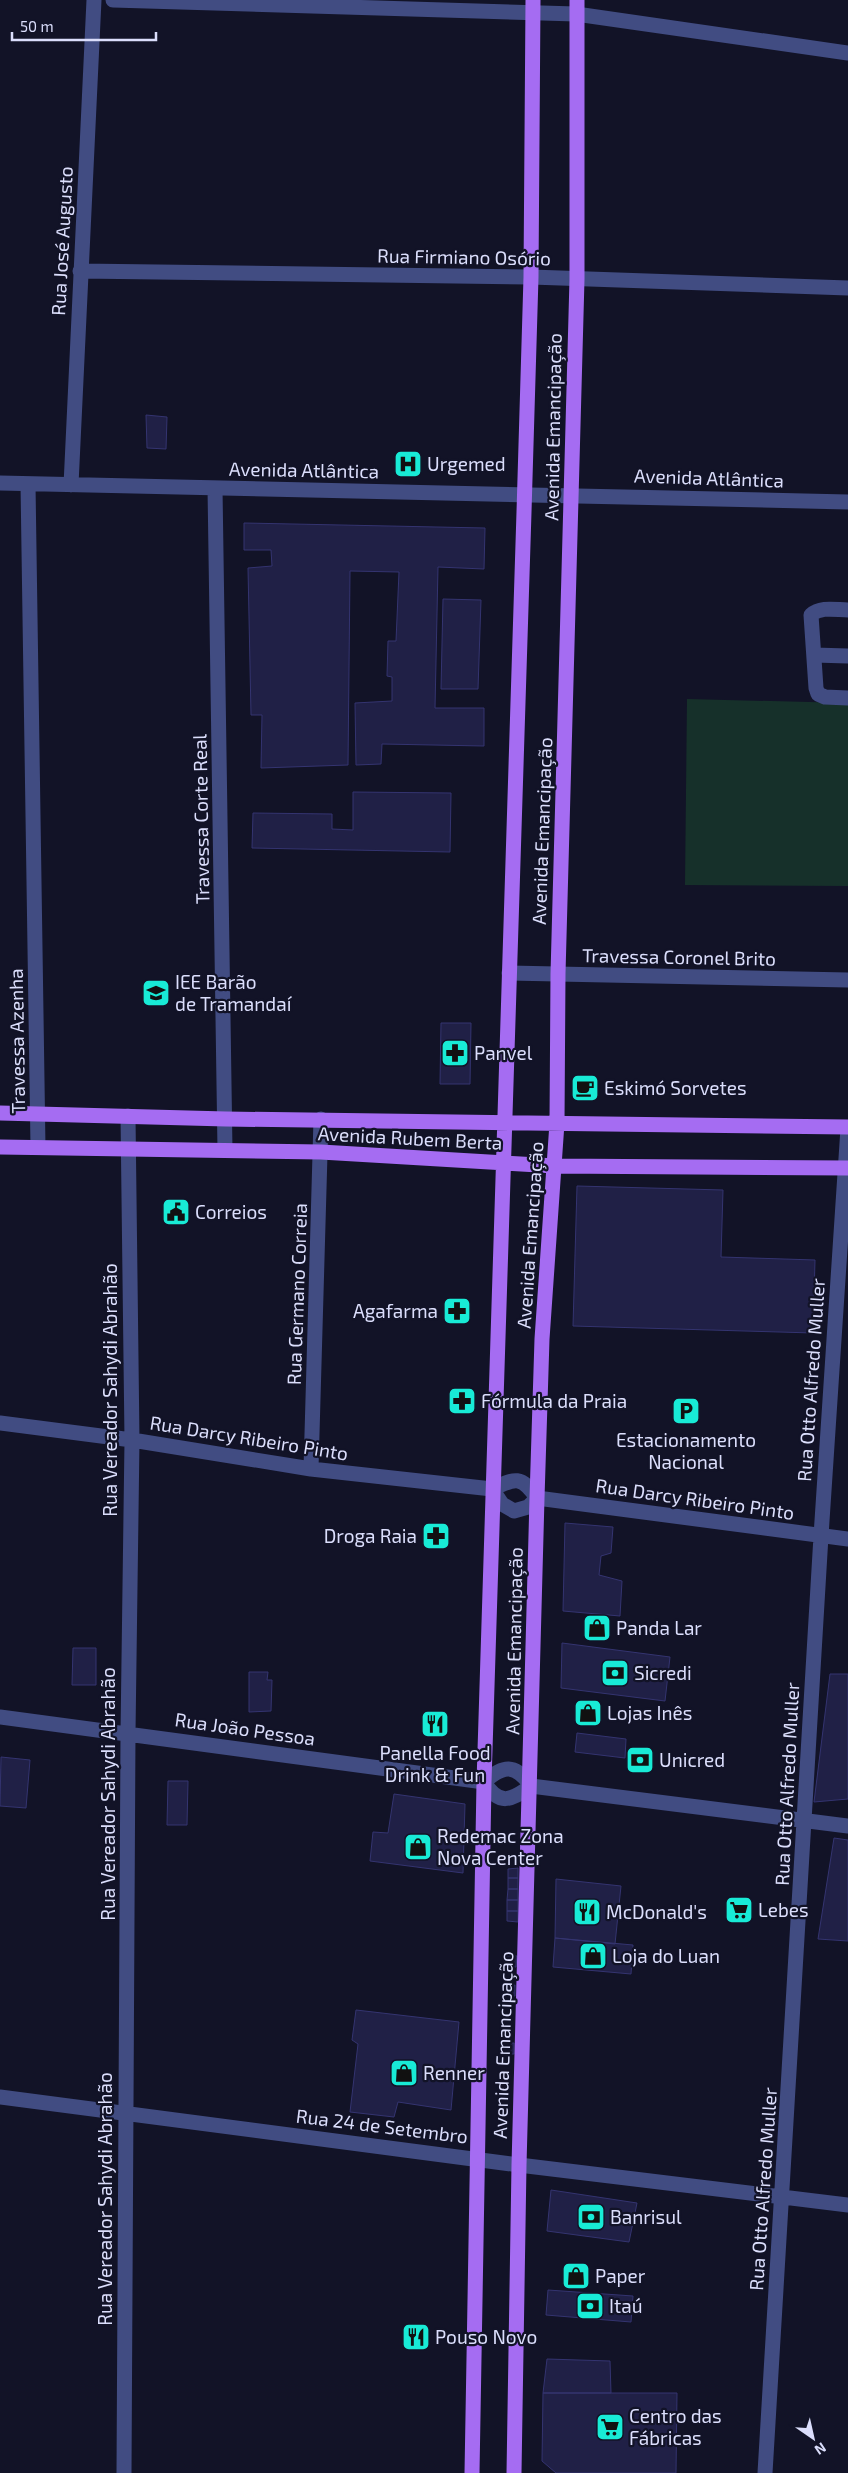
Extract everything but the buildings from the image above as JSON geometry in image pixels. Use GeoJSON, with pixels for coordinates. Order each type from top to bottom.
{"type":"FeatureCollection","features":[{"type":"Feature","properties":{"kind":"main road","name":"Avenida Emancipação"},"geometry":{"type":"LineString","coordinates":[[472,2473],[484,1782],[525,495],[533,7]]}},
{"type":"Feature","properties":{"kind":"main road","name":"Avenida Emancipação"},"geometry":{"type":"LineString","coordinates":[[514,2473],[519,2165],[542,1339],[557,1123],[558,974],[577,279],[576,7]]}},
{"type":"Feature","properties":{"kind":"main road","name":"Avenida Rubem Berta"},"geometry":{"type":"LineString","coordinates":[[0,1113],[226,1119],[848,1128]]}},
{"type":"Feature","properties":{"kind":"main road","name":"Avenida Rubem Berta"},"geometry":{"type":"LineString","coordinates":[[0,1147],[321,1152],[555,1166],[847,1168]]}},
{"type":"Feature","properties":{"kind":"street","name":"Rua José Augusto"},"geometry":{"type":"LineString","coordinates":[[71,485],[94,0]]}},
{"type":"Feature","properties":{"kind":"street"},"geometry":{"type":"LineString","coordinates":[[113,0],[576,7],[848,53]]}},
{"type":"Feature","properties":{"kind":"street","name":"Rua Firmiano Osório"},"geometry":{"type":"LineString","coordinates":[[80,271],[530,277],[848,288]]}},
{"type":"Feature","properties":{"kind":"street","name":"Avenida Atlântica"},"geometry":{"type":"LineString","coordinates":[[0,483],[525,495],[572,494],[848,502]]}},
{"type":"Feature","properties":{"kind":"street","name":"Travessa Azenha"},"geometry":{"type":"LineString","coordinates":[[28,484],[38,1147]]}},
{"type":"Feature","properties":{"kind":"street","name":"Travessa Corte Real"},"geometry":{"type":"LineString","coordinates":[[215,488],[225,1150]]}},
{"type":"Feature","properties":{"kind":"street"},"geometry":{"type":"LineString","coordinates":[[848,610],[816,610],[811,615],[818,694],[825,697],[848,698]]}},
{"type":"Feature","properties":{"kind":"street"},"geometry":{"type":"LineString","coordinates":[[814,655],[848,656]]}},
{"type":"Feature","properties":{"kind":"street","name":"Travessa Coronel Brito"},"geometry":{"type":"LineString","coordinates":[[509,973],[848,980]]}},
{"type":"Feature","properties":{"kind":"street","name":"Rua Vereador Sahydi Abrahão"},"geometry":{"type":"LineString","coordinates":[[124,2473],[128,1733],[132,1440],[128,1116]]}},
{"type":"Feature","properties":{"kind":"street","name":"Rua Germano Correia"},"geometry":{"type":"LineString","coordinates":[[312,1469],[322,1119]]}},
{"type":"Feature","properties":{"kind":"street","name":"Rua Otto Alfredo Muller"},"geometry":{"type":"LineString","coordinates":[[765,2473],[783,2195],[820,1536],[847,1168],[848,1128]]}},
{"type":"Feature","properties":{"kind":"street","name":"Rua Darcy Ribeiro Pinto"},"geometry":{"type":"LineString","coordinates":[[0,1423],[132,1440],[312,1469],[492,1489],[512,1480],[517,1480],[529,1486],[537,1498],[848,1540]]}},
{"type":"Feature","properties":{"kind":"street"},"geometry":{"type":"LineString","coordinates":[[492,1489],[502,1504],[514,1510],[528,1507],[537,1498]]}},
{"type":"Feature","properties":{"kind":"street","name":"Rua João Pessoa"},"geometry":{"type":"LineString","coordinates":[[0,1717],[484,1782]]}},
{"type":"Feature","properties":{"kind":"street"},"geometry":{"type":"LineString","coordinates":[[531,1786],[518,1796],[502,1799],[491,1793],[484,1782],[498,1771],[513,1769],[520,1773],[531,1786],[848,1826]]}},
{"type":"Feature","properties":{"kind":"street","name":"Rua 24 de Setembro"},"geometry":{"type":"LineString","coordinates":[[0,2097],[519,2165],[783,2195],[848,2205]]}},
{"type":"Feature","properties":{"kind":"green space"},"geometry":{"type":"Polygon","coordinates":[[[687,699],[848,703],[848,886],[685,885],[687,699]]]}},
{"type":"Feature","properties":{"kind":"place","name":"Urgemed"},"geometry":{"type":"Point","coordinates":[408,464]}},
{"type":"Feature","properties":{"kind":"place","name":"IEE Barão de Tramandaí"},"geometry":{"type":"Point","coordinates":[156,993]}},
{"type":"Feature","properties":{"kind":"place","name":"Panvel"},"geometry":{"type":"Point","coordinates":[455,1053]}},
{"type":"Feature","properties":{"kind":"place","name":"Eskimó Sorvetes"},"geometry":{"type":"Point","coordinates":[585,1088]}},
{"type":"Feature","properties":{"kind":"place","name":"Correios"},"geometry":{"type":"Point","coordinates":[176,1212]}},
{"type":"Feature","properties":{"kind":"place","name":"Agafarma"},"geometry":{"type":"Point","coordinates":[457,1311]}},
{"type":"Feature","properties":{"kind":"place","name":"Fórmula da Praia"},"geometry":{"type":"Point","coordinates":[462,1401]}},
{"type":"Feature","properties":{"kind":"place","name":"Estacionamento Nacional"},"geometry":{"type":"Point","coordinates":[686,1411]}},
{"type":"Feature","properties":{"kind":"place","name":"Droga Raia"},"geometry":{"type":"Point","coordinates":[436,1536]}},
{"type":"Feature","properties":{"kind":"place","name":"Panda Lar"},"geometry":{"type":"Point","coordinates":[597,1628]}},
{"type":"Feature","properties":{"kind":"place","name":"Sicredi"},"geometry":{"type":"Point","coordinates":[615,1673]}},
{"type":"Feature","properties":{"kind":"place","name":"Lojas Inês"},"geometry":{"type":"Point","coordinates":[588,1713]}},
{"type":"Feature","properties":{"kind":"place","name":"Panella Food Drink & Fun"},"geometry":{"type":"Point","coordinates":[435,1724]}},
{"type":"Feature","properties":{"kind":"place","name":"Unicred"},"geometry":{"type":"Point","coordinates":[640,1760]}},
{"type":"Feature","properties":{"kind":"place","name":"Redemac Zona Nova Center"},"geometry":{"type":"Point","coordinates":[418,1847]}},
{"type":"Feature","properties":{"kind":"place","name":"Lebes"},"geometry":{"type":"Point","coordinates":[739,1910]}},
{"type":"Feature","properties":{"kind":"place","name":"McDonald's"},"geometry":{"type":"Point","coordinates":[587,1912]}},
{"type":"Feature","properties":{"kind":"place","name":"Loja do Luan"},"geometry":{"type":"Point","coordinates":[593,1956]}},
{"type":"Feature","properties":{"kind":"place","name":"Renner"},"geometry":{"type":"Point","coordinates":[404,2073]}},
{"type":"Feature","properties":{"kind":"place","name":"Banrisul"},"geometry":{"type":"Point","coordinates":[591,2217]}},
{"type":"Feature","properties":{"kind":"place","name":"Paper"},"geometry":{"type":"Point","coordinates":[576,2276]}},
{"type":"Feature","properties":{"kind":"place","name":"Itaú"},"geometry":{"type":"Point","coordinates":[590,2306]}},
{"type":"Feature","properties":{"kind":"place","name":"Pouso Novo"},"geometry":{"type":"Point","coordinates":[416,2337]}},
{"type":"Feature","properties":{"kind":"place","name":"Centro das Fábricas"},"geometry":{"type":"Point","coordinates":[610,2427]}}]}
